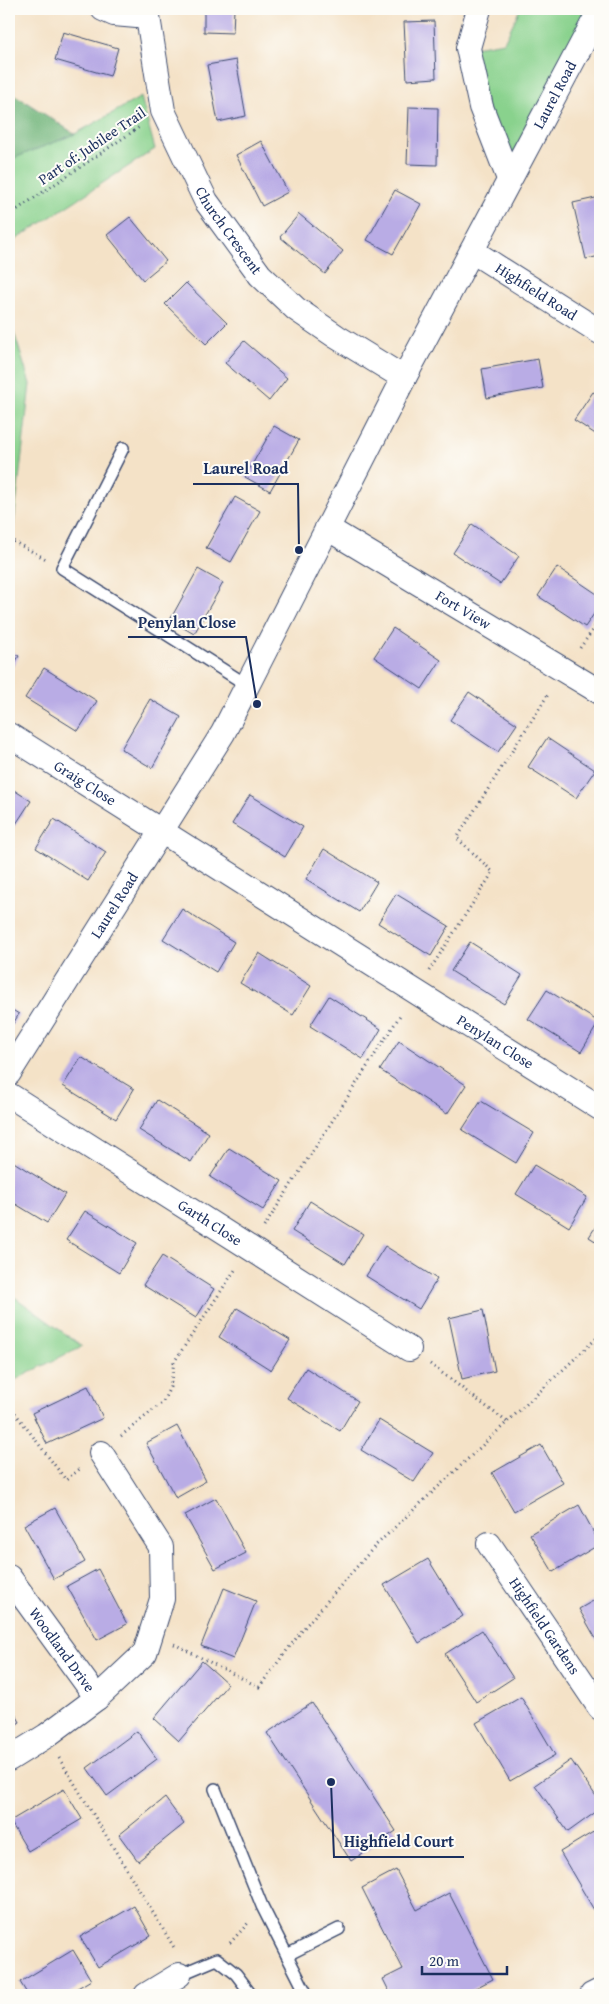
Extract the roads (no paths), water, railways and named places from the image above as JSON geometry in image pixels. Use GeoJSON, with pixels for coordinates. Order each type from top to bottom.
{"type":"FeatureCollection","features":[{"type":"Feature","properties":{"kind":"street","name":"Church Crescent"},"geometry":{"type":"LineString","coordinates":[[103,9],[114,14],[148,13],[162,111],[206,201],[260,275],[296,309],[337,338],[404,378]]}},
{"type":"Feature","properties":{"kind":"street"},"geometry":{"type":"LineString","coordinates":[[479,9],[468,48],[481,107],[509,179]]}},
{"type":"Feature","properties":{"kind":"street","name":"Laurel Road"},"geometry":{"type":"LineString","coordinates":[[9,1073],[224,733],[404,378],[600,10]]}},
{"type":"Feature","properties":{"kind":"street","name":"Highfield Road"},"geometry":{"type":"LineString","coordinates":[[472,251],[600,332]]}},
{"type":"Feature","properties":{"kind":"street","name":"Fort View"},"geometry":{"type":"LineString","coordinates":[[327,528],[600,692]]}},
{"type":"Feature","properties":{"kind":"street","name":"Graig Close"},"geometry":{"type":"LineString","coordinates":[[9,735],[161,833]]}},
{"type":"Feature","properties":{"kind":"street","name":"Penylan Close"},"geometry":{"type":"LineString","coordinates":[[161,833],[600,1108]]}},
{"type":"Feature","properties":{"kind":"street","name":"Garth Close"},"geometry":{"type":"LineString","coordinates":[[9,1096],[410,1348]]}},
{"type":"Feature","properties":{"kind":"street","name":"Woodland Drive"},"geometry":{"type":"LineString","coordinates":[[9,1759],[46,1736],[97,1698],[145,1653],[162,1599],[161,1547],[101,1453]]}},
{"type":"Feature","properties":{"kind":"street","name":"Highfield Gardens"},"geometry":{"type":"LineString","coordinates":[[488,1544],[600,1708]]}},
{"type":"Feature","properties":{"kind":"street","name":"Woodland Drive"},"geometry":{"type":"LineString","coordinates":[[9,1577],[97,1698]]}},
{"type":"Feature","properties":{"kind":"street"},"geometry":{"type":"LineString","coordinates":[[146,1995],[184,1973]]}},
{"type":"Feature","properties":{"kind":"street"},"geometry":{"type":"LineString","coordinates":[[592,1995],[600,1991]]}},
{"type":"Feature","properties":{"kind":"lane"},"geometry":{"type":"LineString","coordinates":[[124,448],[62,568],[247,685]]}},
{"type":"Feature","properties":{"kind":"lane"},"geometry":{"type":"LineString","coordinates":[[215,1789],[262,1906],[307,1995]]}},
{"type":"Feature","properties":{"kind":"lane"},"geometry":{"type":"LineString","coordinates":[[287,1955],[339,1928]]}},
{"type":"Feature","properties":{"kind":"lane"},"geometry":{"type":"LineString","coordinates":[[184,1973],[217,1959],[236,1974],[252,1995]]}},
{"type":"Feature","properties":{"kind":"place","name":"Laurel Road"},"geometry":{"type":"Point","coordinates":[299,550]}},
{"type":"Feature","properties":{"kind":"place","name":"Penylan Close"},"geometry":{"type":"Point","coordinates":[257,704]}},
{"type":"Feature","properties":{"kind":"place","name":"Highfield Court"},"geometry":{"type":"Point","coordinates":[331,1782]}}]}
